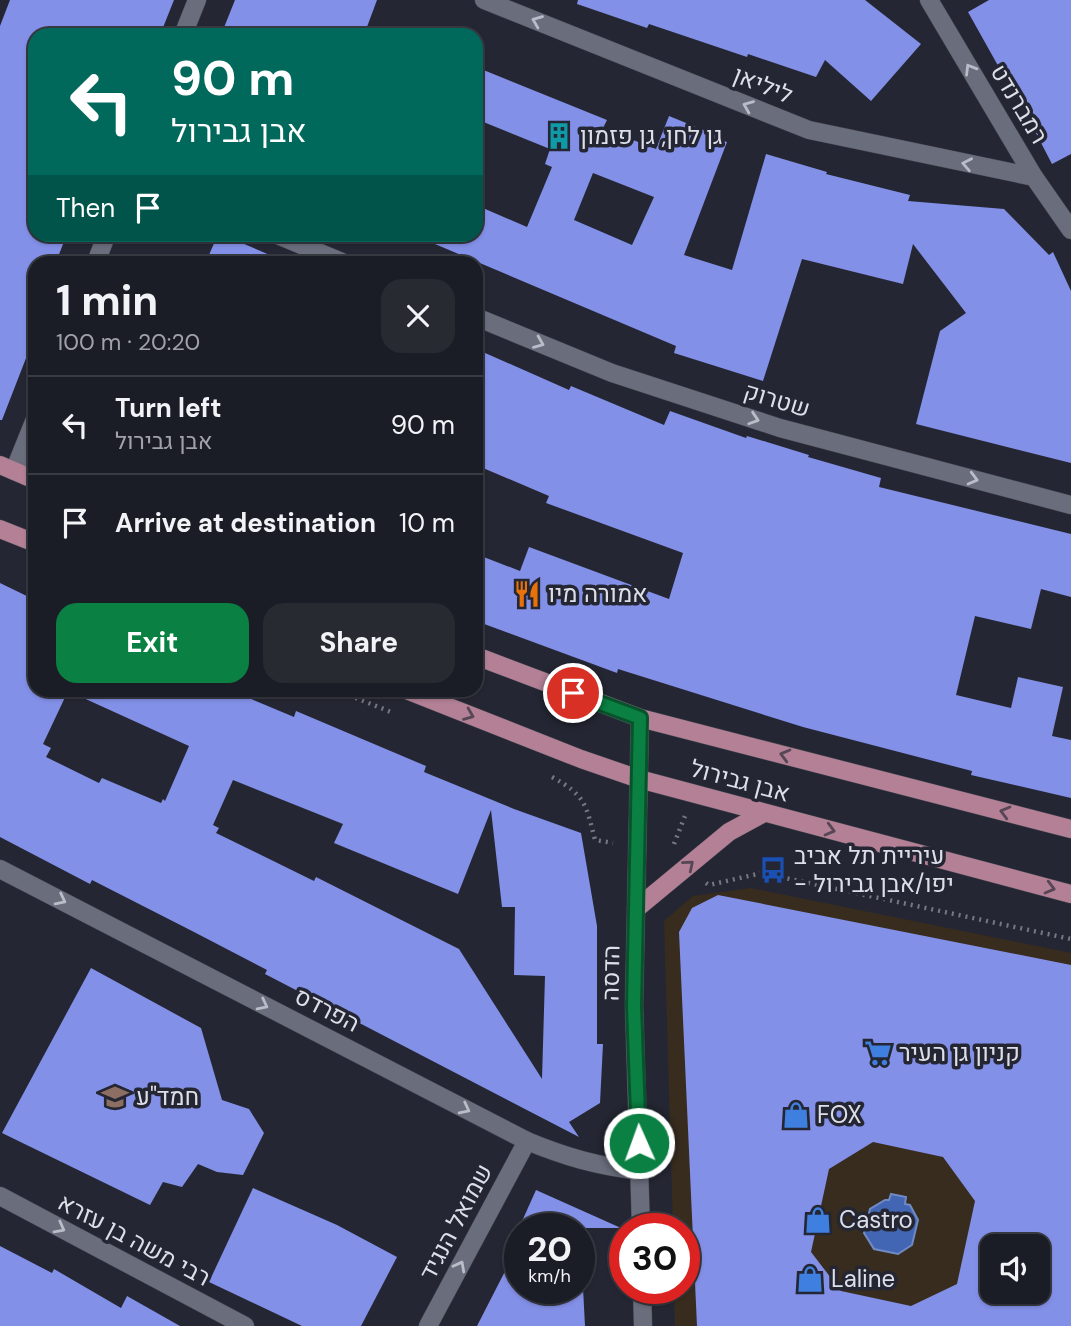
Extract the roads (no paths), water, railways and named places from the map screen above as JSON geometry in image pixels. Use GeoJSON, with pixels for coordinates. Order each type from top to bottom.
{"type":"FeatureCollection","features":[{"type":"Feature","properties":{"kind":"main road"},"geometry":{"type":"LineString","coordinates":[[7,468],[28,477]]}},
{"type":"Feature","properties":{"kind":"main road"},"geometry":{"type":"LineString","coordinates":[[0,529],[28,540]]}},
{"type":"Feature","properties":{"kind":"main road","name":"אבן גבירול"},"geometry":{"type":"LineString","coordinates":[[483,659],[640,718],[1071,830]]}},
{"type":"Feature","properties":{"kind":"main road","name":"אבן גבירול"},"geometry":{"type":"LineString","coordinates":[[424,697],[639,779],[1071,894]]}},
{"type":"Feature","properties":{"kind":"main road"},"geometry":{"type":"LineString","coordinates":[[636,909],[729,832],[764,813]]}},
{"type":"Feature","properties":{"kind":"street"},"geometry":{"type":"LineString","coordinates":[[186,28],[197,0]]}},
{"type":"Feature","properties":{"kind":"street","name":"ליליאן"},"geometry":{"type":"LineString","coordinates":[[484,0],[809,130],[1034,177]]}},
{"type":"Feature","properties":{"kind":"street","name":"רמברנדט"},"geometry":{"type":"LineString","coordinates":[[929,0],[1034,177],[1071,230]]}},
{"type":"Feature","properties":{"kind":"street"},"geometry":{"type":"LineString","coordinates":[[294,242],[328,256]]}},
{"type":"Feature","properties":{"kind":"street","name":"שטרוק"},"geometry":{"type":"LineString","coordinates":[[483,320],[612,373],[780,428],[1071,505]]}},
{"type":"Feature","properties":{"kind":"street"},"geometry":{"type":"LineString","coordinates":[[7,468],[28,431]]}},
{"type":"Feature","properties":{"kind":"street","name":"הדסה"},"geometry":{"type":"LineString","coordinates":[[640,718],[634,1006],[641,1213]]}},
{"type":"Feature","properties":{"kind":"street","name":"הפרדס"},"geometry":{"type":"LineString","coordinates":[[0,869],[527,1141],[567,1158],[640,1171]]}},
{"type":"Feature","properties":{"kind":"street","name":"שמואל הנגיד"},"geometry":{"type":"LineString","coordinates":[[428,1326],[527,1141]]}},
{"type":"Feature","properties":{"kind":"street","name":"רבי משה בן עזרא"},"geometry":{"type":"LineString","coordinates":[[0,1196],[245,1326]]}},
{"type":"Feature","properties":{"kind":"street"},"geometry":{"type":"LineString","coordinates":[[642,1304],[643,1326]]}},
{"type":"Feature","properties":{"kind":"water"},"geometry":{"type":"Polygon","coordinates":[[[891,1194],[906,1197],[905,1204],[910,1205],[918,1220],[912,1245],[898,1254],[874,1249],[864,1233],[870,1209],[889,1200],[891,1194]]]}},
{"type":"Feature","properties":{"kind":"place","name":"גן לחן, גן פזמון"},"geometry":{"type":"Point","coordinates":[559,136]}},
{"type":"Feature","properties":{"kind":"place","name":"אמורה מיו"},"geometry":{"type":"Point","coordinates":[527,594]}},
{"type":"Feature","properties":{"kind":"place","name":"עיריית תל אביב - יפו/אבן גבירול"},"geometry":{"type":"Point","coordinates":[773,870]}},
{"type":"Feature","properties":{"kind":"place","name":"קניון גן העיר"},"geometry":{"type":"Point","coordinates":[878,1053]}},
{"type":"Feature","properties":{"kind":"place","name":"חמד\"ע"},"geometry":{"type":"Point","coordinates":[115,1097]}},
{"type":"Feature","properties":{"kind":"place","name":"FOX"},"geometry":{"type":"Point","coordinates":[796,1115]}},
{"type":"Feature","properties":{"kind":"place","name":"Castro"},"geometry":{"type":"Point","coordinates":[818,1220]}},
{"type":"Feature","properties":{"kind":"place","name":"Laline"},"geometry":{"type":"Point","coordinates":[810,1279]}}]}
